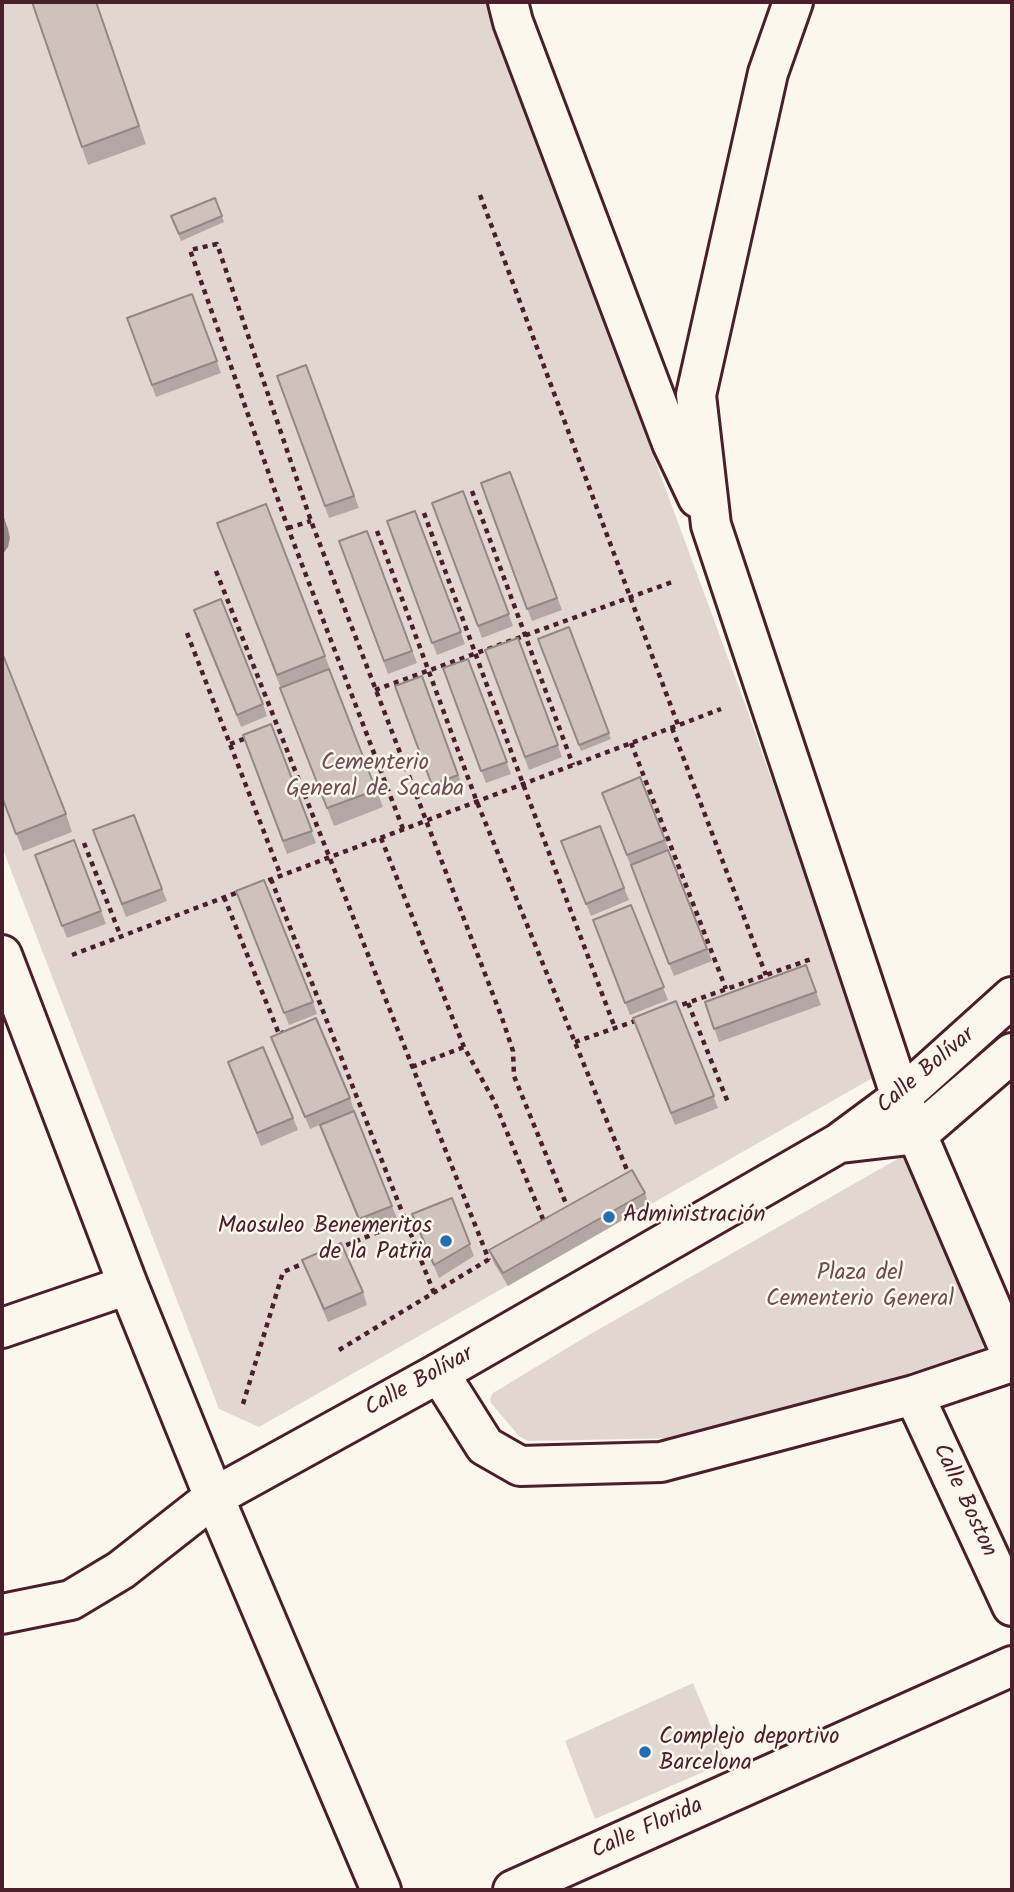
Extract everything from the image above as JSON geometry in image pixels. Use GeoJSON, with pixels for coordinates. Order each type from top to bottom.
{"type":"FeatureCollection","features":[{"type":"Feature","properties":{"kind":"street"},"geometry":{"type":"LineString","coordinates":[[508,2],[513,22],[672,443],[711,525],[901,1097],[1012,1356]]}},
{"type":"Feature","properties":{"kind":"street"},"geometry":{"type":"LineString","coordinates":[[711,525],[696,395],[768,73],[793,2]]}},
{"type":"Feature","properties":{"kind":"street"},"geometry":{"type":"LineString","coordinates":[[2,955],[128,1284],[214,1497],[381,1890]]}},
{"type":"Feature","properties":{"kind":"street","name":"Calle Bolívar"},"geometry":{"type":"LineString","coordinates":[[2,1614],[71,1600],[121,1570],[214,1497],[439,1373],[839,1143],[901,1097],[1012,997]]}},
{"type":"Feature","properties":{"kind":"street","name":"Calle Bolívar"},"geometry":{"type":"LineString","coordinates":[[839,1143],[919,1134],[1012,1053]]}},
{"type":"Feature","properties":{"kind":"street"},"geometry":{"type":"LineString","coordinates":[[2,1328],[128,1284]]}},
{"type":"Feature","properties":{"kind":"street"},"geometry":{"type":"LineString","coordinates":[[439,1373],[485,1446],[520,1466],[661,1462],[914,1395],[1012,1362]]}},
{"type":"Feature","properties":{"kind":"street","name":"Calle Boston"},"geometry":{"type":"LineString","coordinates":[[914,1395],[1012,1606]]}},
{"type":"Feature","properties":{"kind":"street","name":"Calle Florida"},"geometry":{"type":"LineString","coordinates":[[513,1890],[1012,1666]]}},
{"type":"Feature","properties":{"kind":"path"},"geometry":{"type":"LineString","coordinates":[[480,195],[678,725]]}},
{"type":"Feature","properties":{"kind":"path"},"geometry":{"type":"LineString","coordinates":[[403,829],[288,528],[190,250],[217,244],[311,521],[502,1018],[513,1051],[514,1076],[569,1211]]}},
{"type":"Feature","properties":{"kind":"path"},"geometry":{"type":"LineString","coordinates":[[472,491],[573,765]]}},
{"type":"Feature","properties":{"kind":"path"},"geometry":{"type":"LineString","coordinates":[[424,513],[615,1028]]}},
{"type":"Feature","properties":{"kind":"path"},"geometry":{"type":"LineString","coordinates":[[288,528],[311,521]]}},
{"type":"Feature","properties":{"kind":"path"},"geometry":{"type":"LineString","coordinates":[[377,531],[477,802],[629,1175],[619,1181]]}},
{"type":"Feature","properties":{"kind":"path"},"geometry":{"type":"LineString","coordinates":[[216,570],[489,1260]]}},
{"type":"Feature","properties":{"kind":"path"},"geometry":{"type":"LineString","coordinates":[[375,690],[674,581]]}},
{"type":"Feature","properties":{"kind":"path"},"geometry":{"type":"LineString","coordinates":[[187,633],[281,876]]}},
{"type":"Feature","properties":{"kind":"path"},"geometry":{"type":"LineString","coordinates":[[72,955],[720,709]]}},
{"type":"Feature","properties":{"kind":"path"},"geometry":{"type":"LineString","coordinates":[[672,728],[766,975]]}},
{"type":"Feature","properties":{"kind":"path"},"geometry":{"type":"LineString","coordinates":[[230,744],[253,735]]}},
{"type":"Feature","properties":{"kind":"path"},"geometry":{"type":"LineString","coordinates":[[631,743],[726,989]]}},
{"type":"Feature","properties":{"kind":"path"},"geometry":{"type":"LineString","coordinates":[[381,838],[464,1047],[494,1101],[546,1225]]}},
{"type":"Feature","properties":{"kind":"path"},"geometry":{"type":"LineString","coordinates":[[84,843],[121,937]]}},
{"type":"Feature","properties":{"kind":"path"},"geometry":{"type":"LineString","coordinates":[[271,879],[433,1293]]}},
{"type":"Feature","properties":{"kind":"path"},"geometry":{"type":"LineString","coordinates":[[224,897],[279,1034],[291,1030]]}},
{"type":"Feature","properties":{"kind":"path"},"geometry":{"type":"LineString","coordinates":[[664,1011],[814,958]]}},
{"type":"Feature","properties":{"kind":"path"},"geometry":{"type":"LineString","coordinates":[[688,1003],[729,1105]]}},
{"type":"Feature","properties":{"kind":"path"},"geometry":{"type":"LineString","coordinates":[[314,1022],[326,1018]]}},
{"type":"Feature","properties":{"kind":"path"},"geometry":{"type":"LineString","coordinates":[[575,1042],[639,1019]]}},
{"type":"Feature","properties":{"kind":"path"},"geometry":{"type":"LineString","coordinates":[[412,1067],[464,1047]]}},
{"type":"Feature","properties":{"kind":"path"},"geometry":{"type":"LineString","coordinates":[[563,1215],[579,1205]]}},
{"type":"Feature","properties":{"kind":"path"},"geometry":{"type":"LineString","coordinates":[[534,1232],[556,1218]]}},
{"type":"Feature","properties":{"kind":"path"},"geometry":{"type":"LineString","coordinates":[[332,1252],[405,1221]]}},
{"type":"Feature","properties":{"kind":"path"},"geometry":{"type":"LineString","coordinates":[[339,1350],[500,1253]]}},
{"type":"Feature","properties":{"kind":"path"},"geometry":{"type":"LineString","coordinates":[[243,1404],[282,1272],[319,1257]]}},
{"type":"Feature","properties":{"kind":"green space","name":"Cementerio General de Sacaba"},"geometry":{"type":"Polygon","coordinates":[[[2,2],[486,2],[745,704],[876,1076],[259,1427],[219,1409],[2,847],[2,2]]]}},
{"type":"Feature","properties":{"kind":"green space","name":"Plaza del Cementerio General"},"geometry":{"type":"Polygon","coordinates":[[[901,1157],[907,1160],[984,1338],[983,1347],[976,1354],[682,1438],[528,1441],[519,1436],[491,1403],[493,1393],[587,1336],[901,1157]]]}},
{"type":"Feature","properties":{"kind":"green space","name":"Complejo deportivo Barcelona"},"geometry":{"type":"Polygon","coordinates":[[[693,1683],[726,1762],[595,1819],[565,1741],[693,1683]]]}},
{"type":"Feature","properties":{"kind":"building"},"geometry":{"type":"Polygon","coordinates":[[[32,2],[96,2],[139,126],[82,147],[32,2]]]}},
{"type":"Feature","properties":{"kind":"building"},"geometry":{"type":"Polygon","coordinates":[[[215,198],[222,216],[179,234],[171,216],[215,198]]]}},
{"type":"Feature","properties":{"kind":"building"},"geometry":{"type":"Polygon","coordinates":[[[192,294],[217,361],[152,385],[127,318],[192,294]]]}},
{"type":"Feature","properties":{"kind":"building"},"geometry":{"type":"Polygon","coordinates":[[[306,365],[354,496],[325,506],[277,376],[306,365]]]}},
{"type":"Feature","properties":{"kind":"building"},"geometry":{"type":"Polygon","coordinates":[[[510,472],[557,598],[527,609],[481,483],[510,472]]]}},
{"type":"Feature","properties":{"kind":"building"},"geometry":{"type":"Polygon","coordinates":[[[463,491],[509,614],[478,626],[432,503],[463,491]]]}},
{"type":"Feature","properties":{"kind":"building"},"geometry":{"type":"Polygon","coordinates":[[[266,504],[325,656],[277,675],[217,523],[266,504]]]}},
{"type":"Feature","properties":{"kind":"building"},"geometry":{"type":"Polygon","coordinates":[[[415,511],[461,632],[432,643],[387,521],[415,511]]]}},
{"type":"Feature","properties":{"kind":"building"},"geometry":{"type":"Polygon","coordinates":[[[367,531],[412,651],[384,661],[339,541],[367,531]]]}},
{"type":"Feature","properties":{"kind":"building"},"geometry":{"type":"Polygon","coordinates":[[[221,599],[263,704],[237,715],[194,610],[221,599]]]}},
{"type":"Feature","properties":{"kind":"building"},"geometry":{"type":"Polygon","coordinates":[[[569,627],[609,733],[579,745],[538,639],[569,627]]]}},
{"type":"Feature","properties":{"kind":"building"},"geometry":{"type":"Polygon","coordinates":[[[518,638],[558,745],[525,757],[485,650],[518,638]]]}},
{"type":"Feature","properties":{"kind":"building"},"geometry":{"type":"Polygon","coordinates":[[[3,655],[66,814],[16,834],[2,797],[3,655]]]}},
{"type":"Feature","properties":{"kind":"building"},"geometry":{"type":"Polygon","coordinates":[[[468,659],[507,762],[481,771],[443,668],[468,659]]]}},
{"type":"Feature","properties":{"kind":"building"},"geometry":{"type":"Polygon","coordinates":[[[329,669],[376,790],[327,808],[280,688],[329,669]]]}},
{"type":"Feature","properties":{"kind":"building"},"geometry":{"type":"Polygon","coordinates":[[[422,676],[458,775],[432,785],[395,686],[422,676]]]}},
{"type":"Feature","properties":{"kind":"building"},"geometry":{"type":"Polygon","coordinates":[[[271,724],[312,831],[283,841],[243,735],[271,724]]]}},
{"type":"Feature","properties":{"kind":"building"},"geometry":{"type":"Polygon","coordinates":[[[640,777],[665,840],[627,855],[602,793],[640,777]]]}},
{"type":"Feature","properties":{"kind":"building"},"geometry":{"type":"Polygon","coordinates":[[[134,815],[162,889],[122,904],[93,830],[134,815]]]}},
{"type":"Feature","properties":{"kind":"building"},"geometry":{"type":"Polygon","coordinates":[[[600,826],[624,888],[586,904],[561,841],[600,826]]]}},
{"type":"Feature","properties":{"kind":"building"},"geometry":{"type":"Polygon","coordinates":[[[74,840],[101,911],[62,926],[35,855],[74,840]]]}},
{"type":"Feature","properties":{"kind":"building"},"geometry":{"type":"Polygon","coordinates":[[[668,850],[707,949],[669,964],[631,865],[668,850]]]}},
{"type":"Feature","properties":{"kind":"building"},"geometry":{"type":"Polygon","coordinates":[[[264,880],[313,1002],[284,1013],[236,891],[264,880]]]}},
{"type":"Feature","properties":{"kind":"building"},"geometry":{"type":"Polygon","coordinates":[[[631,905],[664,987],[625,1003],[593,920],[631,905]]]}},
{"type":"Feature","properties":{"kind":"building"},"geometry":{"type":"Polygon","coordinates":[[[806,965],[816,992],[714,1029],[705,1002],[806,965]]]}},
{"type":"Feature","properties":{"kind":"building"},"geometry":{"type":"Polygon","coordinates":[[[676,1001],[714,1096],[671,1113],[633,1018],[676,1001]]]}},
{"type":"Feature","properties":{"kind":"building"},"geometry":{"type":"Polygon","coordinates":[[[316,1018],[350,1098],[305,1117],[271,1037],[316,1018]]]}},
{"type":"Feature","properties":{"kind":"building"},"geometry":{"type":"Polygon","coordinates":[[[263,1047],[293,1118],[257,1133],[228,1062],[263,1047]]]}},
{"type":"Feature","properties":{"kind":"building"},"geometry":{"type":"Polygon","coordinates":[[[354,1111],[392,1206],[359,1219],[320,1125],[354,1111]]]}},
{"type":"Feature","properties":{"kind":"building"},"geometry":{"type":"Polygon","coordinates":[[[632,1170],[645,1193],[503,1273],[489,1250],[632,1170]]]}},
{"type":"Feature","properties":{"kind":"building","name":"Maosuleo Benemeritos de la Patria"},"geometry":{"type":"Polygon","coordinates":[[[452,1198],[470,1244],[434,1265],[412,1214],[452,1198]]]}},
{"type":"Feature","properties":{"kind":"building"},"geometry":{"type":"Polygon","coordinates":[[[341,1243],[363,1292],[324,1309],[302,1260],[341,1243]]]}},
{"type":"Feature","properties":{"kind":"place","name":"Administración"},"geometry":{"type":"Point","coordinates":[609,1217]}},
{"type":"Feature","properties":{"kind":"place","name":"Maosuleo Benemeritos de la Patria"},"geometry":{"type":"Point","coordinates":[446,1241]}},
{"type":"Feature","properties":{"kind":"place","name":"Complejo deportivo Barcelona"},"geometry":{"type":"Point","coordinates":[645,1752]}}]}
